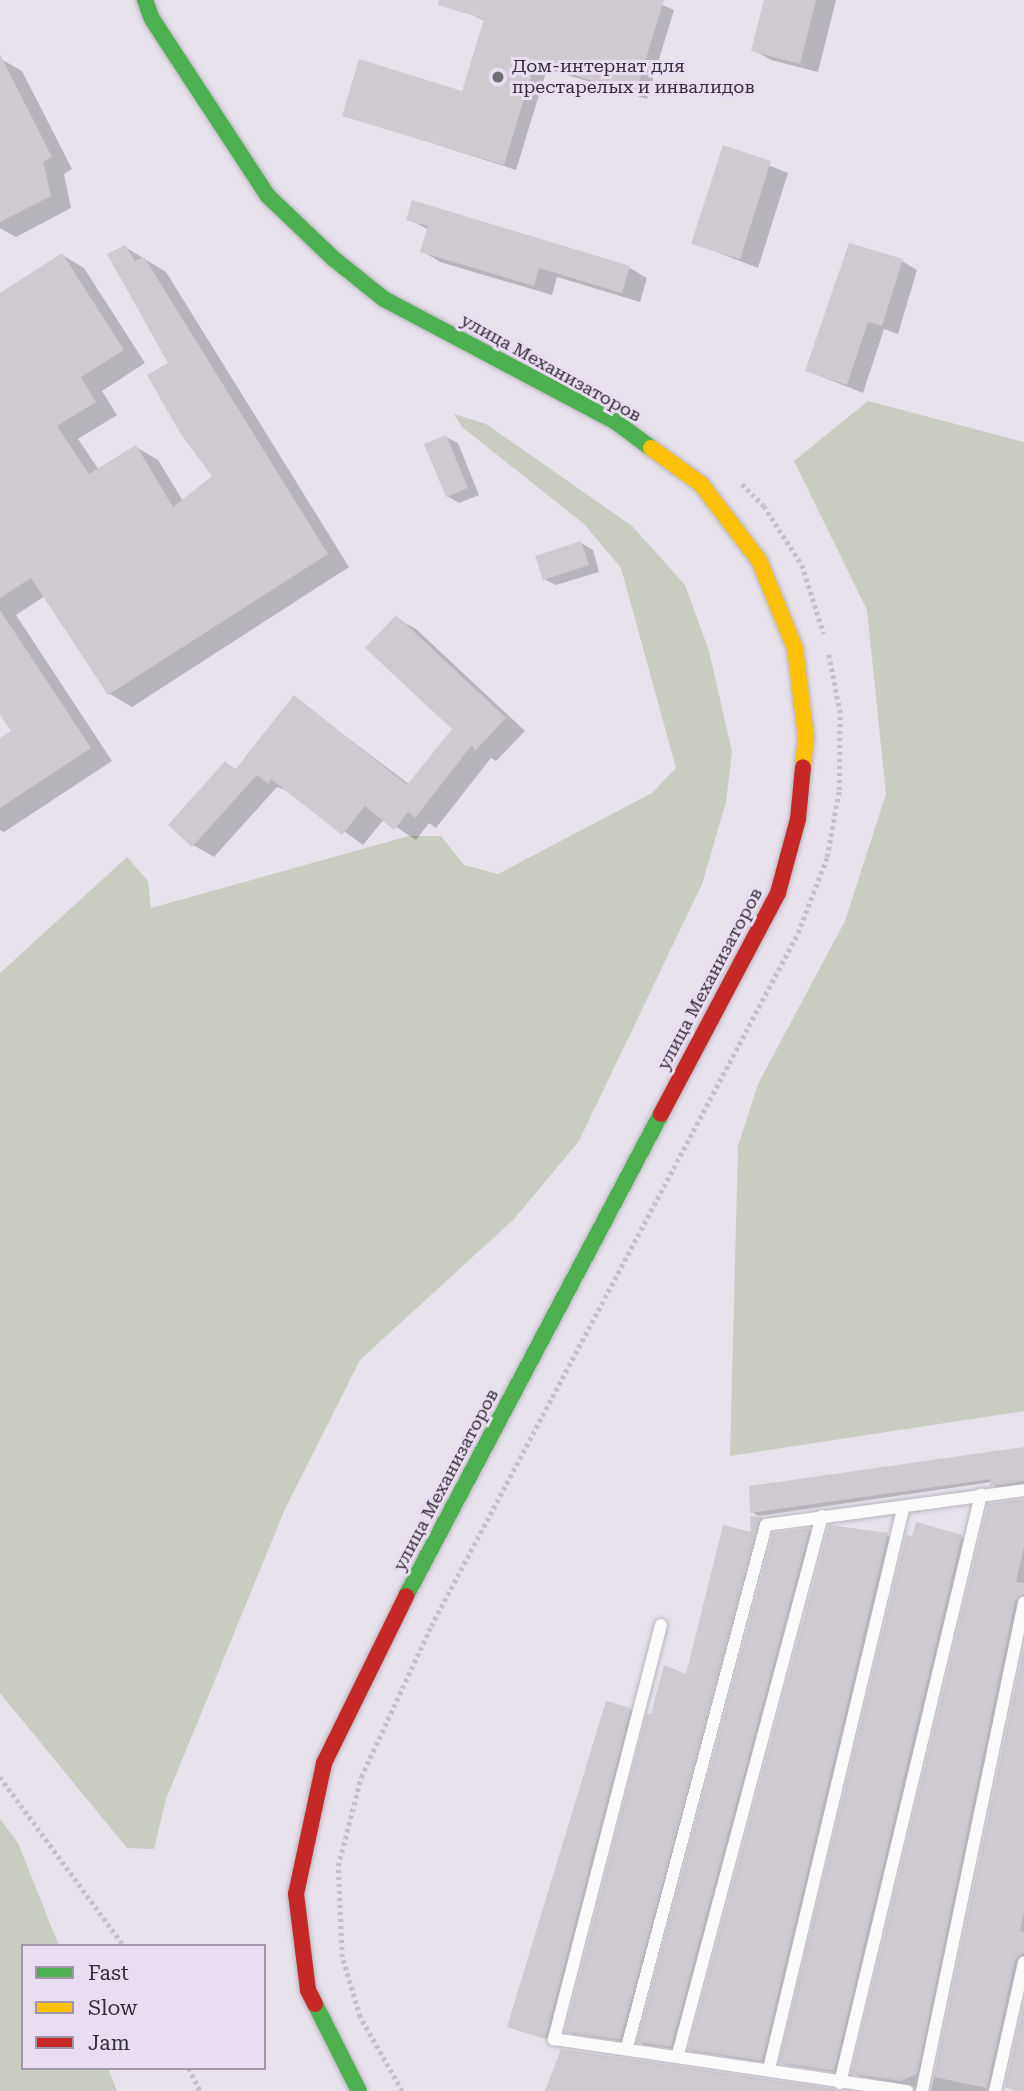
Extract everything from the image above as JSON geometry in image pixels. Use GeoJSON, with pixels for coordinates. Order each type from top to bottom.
{"type":"FeatureCollection","features":[{"type":"Feature","properties":{"kind":"main road","name":"улица Механизаторов"},"geometry":{"type":"LineString","coordinates":[[145,0],[152,19],[268,195],[334,259],[384,299],[616,422],[701,484],[760,560],[795,648],[806,737],[798,819],[778,893],[380,1645],[324,1763],[296,1894],[308,1990],[359,2091]]}},
{"type":"Feature","properties":{"kind":"lane"},"geometry":{"type":"LineString","coordinates":[[627,2047],[766,1525],[822,1516],[903,1509],[1024,1490]]}},
{"type":"Feature","properties":{"kind":"lane"},"geometry":{"type":"LineString","coordinates":[[840,2083],[981,1495]]}},
{"type":"Feature","properties":{"kind":"lane"},"geometry":{"type":"LineString","coordinates":[[769,2069],[903,1509]]}},
{"type":"Feature","properties":{"kind":"lane"},"geometry":{"type":"LineString","coordinates":[[678,2054],[822,1516]]}},
{"type":"Feature","properties":{"kind":"lane"},"geometry":{"type":"LineString","coordinates":[[922,2091],[1024,1603]]}},
{"type":"Feature","properties":{"kind":"lane"},"geometry":{"type":"LineString","coordinates":[[661,1625],[554,2039],[678,2054],[840,2083],[906,2091]]}},
{"type":"Feature","properties":{"kind":"lane"},"geometry":{"type":"LineString","coordinates":[[995,2091],[1024,1962]]}},
{"type":"Feature","properties":{"kind":"path"},"geometry":{"type":"LineString","coordinates":[[735,478],[764,506],[802,565],[825,637]]}},
{"type":"Feature","properties":{"kind":"path"},"geometry":{"type":"LineString","coordinates":[[402,2091],[360,2017],[342,1957],[338,1866],[361,1777],[431,1626],[798,933],[827,857],[839,790],[840,713],[828,650]]}},
{"type":"Feature","properties":{"kind":"path"},"geometry":{"type":"LineString","coordinates":[[0,1777],[123,1944]]}},
{"type":"Feature","properties":{"kind":"path"},"geometry":{"type":"LineString","coordinates":[[191,2070],[200,2091]]}},
{"type":"Feature","properties":{"kind":"shaded area"},"geometry":{"type":"Polygon","coordinates":[[[868,401],[1024,442],[1024,1411],[730,1456],[738,1146],[758,1084],[845,921],[886,794],[867,610],[794,461],[868,401]]]}},
{"type":"Feature","properties":{"kind":"shaded area"},"geometry":{"type":"Polygon","coordinates":[[[454,414],[486,424],[632,526],[685,585],[709,651],[732,752],[726,802],[702,884],[579,1141],[514,1219],[360,1360],[285,1509],[166,1799],[154,1849],[127,1848],[0,1693],[0,973],[127,857],[148,881],[151,908],[409,836],[441,836],[464,865],[498,874],[652,793],[676,768],[621,568],[584,524],[462,427],[454,414]]]}},
{"type":"Feature","properties":{"kind":"shaded area"},"geometry":{"type":"Polygon","coordinates":[[[0,1819],[18,1843],[58,1944],[21,1944],[21,2070],[109,2070],[117,2091],[0,2091],[0,1819]]]}},
{"type":"Feature","properties":{"kind":"building","name":"Дом-интернат для престарелых и инвалидов"},"geometry":{"type":"Polygon","coordinates":[[[439,0],[664,0],[635,94],[535,63],[504,165],[342,116],[359,59],[462,91],[484,19],[438,5],[439,0]]]}},
{"type":"Feature","properties":{"kind":"building"},"geometry":{"type":"Polygon","coordinates":[[[764,0],[816,0],[800,64],[751,51],[764,0]]]}},
{"type":"Feature","properties":{"kind":"building"},"geometry":{"type":"Polygon","coordinates":[[[0,54],[52,157],[43,162],[51,196],[0,222],[0,54]]]}},
{"type":"Feature","properties":{"kind":"building"},"geometry":{"type":"Polygon","coordinates":[[[723,145],[771,161],[740,259],[691,244],[723,145]]]}},
{"type":"Feature","properties":{"kind":"building"},"geometry":{"type":"Polygon","coordinates":[[[412,200],[630,266],[622,293],[539,268],[534,286],[420,252],[428,226],[406,220],[412,200]]]}},
{"type":"Feature","properties":{"kind":"building"},"geometry":{"type":"Polygon","coordinates":[[[849,243],[903,259],[882,326],[868,322],[847,385],[805,371],[849,243]]]}},
{"type":"Feature","properties":{"kind":"building"},"geometry":{"type":"Polygon","coordinates":[[[125,245],[135,261],[144,257],[328,554],[108,695],[31,578],[0,598],[0,293],[62,253],[124,350],[81,377],[96,402],[57,426],[89,474],[136,445],[173,507],[212,476],[180,433],[147,375],[168,363],[107,254],[125,245]]]}},
{"type":"Feature","properties":{"kind":"building"},"geometry":{"type":"Polygon","coordinates":[[[446,435],[468,488],[446,497],[424,444],[446,435]]]}},
{"type":"Feature","properties":{"kind":"building"},"geometry":{"type":"Polygon","coordinates":[[[581,541],[589,565],[543,580],[535,556],[581,541]]]}},
{"type":"Feature","properties":{"kind":"building"},"geometry":{"type":"Polygon","coordinates":[[[0,610],[91,748],[0,808],[0,738],[11,731],[0,715],[0,610]]]}},
{"type":"Feature","properties":{"kind":"building"},"geometry":{"type":"Polygon","coordinates":[[[396,615],[506,718],[475,751],[472,745],[415,818],[408,812],[394,830],[365,806],[342,835],[271,779],[268,784],[257,775],[192,847],[168,825],[225,761],[235,770],[294,695],[407,785],[452,729],[365,648],[396,615]]]}},
{"type":"Feature","properties":{"kind":"building"},"geometry":{"type":"Polygon","coordinates":[[[1024,1447],[1024,1481],[990,1486],[991,1479],[750,1513],[749,1486],[1024,1447]]]}},
{"type":"Feature","properties":{"kind":"building"},"geometry":{"type":"Polygon","coordinates":[[[1024,1499],[1024,1547],[1016,1582],[1024,1583],[1024,1594],[1015,1601],[917,2074],[901,2081],[851,2074],[988,1504],[1024,1499]]]}},
{"type":"Feature","properties":{"kind":"building"},"geometry":{"type":"Polygon","coordinates":[[[750,1516],[763,1517],[620,2040],[565,2032],[647,1713],[651,1714],[664,1665],[686,1674],[723,1525],[751,1532],[750,1516]]]}},
{"type":"Feature","properties":{"kind":"building"},"geometry":{"type":"Polygon","coordinates":[[[916,1522],[962,1535],[834,2071],[779,2063],[906,1535],[912,1536],[916,1522]]]}},
{"type":"Feature","properties":{"kind":"building"},"geometry":{"type":"Polygon","coordinates":[[[829,1525],[888,1533],[762,2061],[688,2050],[829,1525]]]}},
{"type":"Feature","properties":{"kind":"building"},"geometry":{"type":"Polygon","coordinates":[[[810,1528],[671,2047],[637,2042],[773,1533],[810,1528]]]}},
{"type":"Feature","properties":{"kind":"building"},"geometry":{"type":"Polygon","coordinates":[[[1024,1646],[1024,1911],[1020,1931],[1024,1932],[1024,1953],[1015,1960],[987,2088],[934,2077],[1024,1646]]]}},
{"type":"Feature","properties":{"kind":"building"},"geometry":{"type":"Polygon","coordinates":[[[606,1701],[631,1708],[545,2039],[507,2027],[606,1701]]]}},
{"type":"Feature","properties":{"kind":"building"},"geometry":{"type":"Polygon","coordinates":[[[1024,2002],[1024,2091],[1015,2091],[1005,2087],[1024,2002]]]}},
{"type":"Feature","properties":{"kind":"building"},"geometry":{"type":"Polygon","coordinates":[[[561,2049],[834,2089],[837,2091],[545,2091],[561,2049]]]}},
{"type":"Feature","properties":{"kind":"traffic: fast"},"geometry":{"type":"LineString","coordinates":[[145,0],[152,19],[268,196],[334,259],[384,299],[616,422],[651,448]]}},
{"type":"Feature","properties":{"kind":"traffic: fast"},"geometry":{"type":"LineString","coordinates":[[406,1596],[661,1114]]}},
{"type":"Feature","properties":{"kind":"traffic: fast"},"geometry":{"type":"LineString","coordinates":[[315,2004],[359,2091]]}},
{"type":"Feature","properties":{"kind":"traffic: slow"},"geometry":{"type":"LineString","coordinates":[[651,448],[701,484],[759,560],[795,648],[806,737],[803,767]]}},
{"type":"Feature","properties":{"kind":"traffic: jam"},"geometry":{"type":"LineString","coordinates":[[661,1114],[778,893],[798,819],[803,767]]}},
{"type":"Feature","properties":{"kind":"traffic: jam"},"geometry":{"type":"LineString","coordinates":[[315,2004],[308,1990],[296,1894],[324,1763],[406,1596]]}},
{"type":"Feature","properties":{"kind":"place","name":"Дом-интернат для престарелых и инвалидов"},"geometry":{"type":"Point","coordinates":[498,77]}}]}
